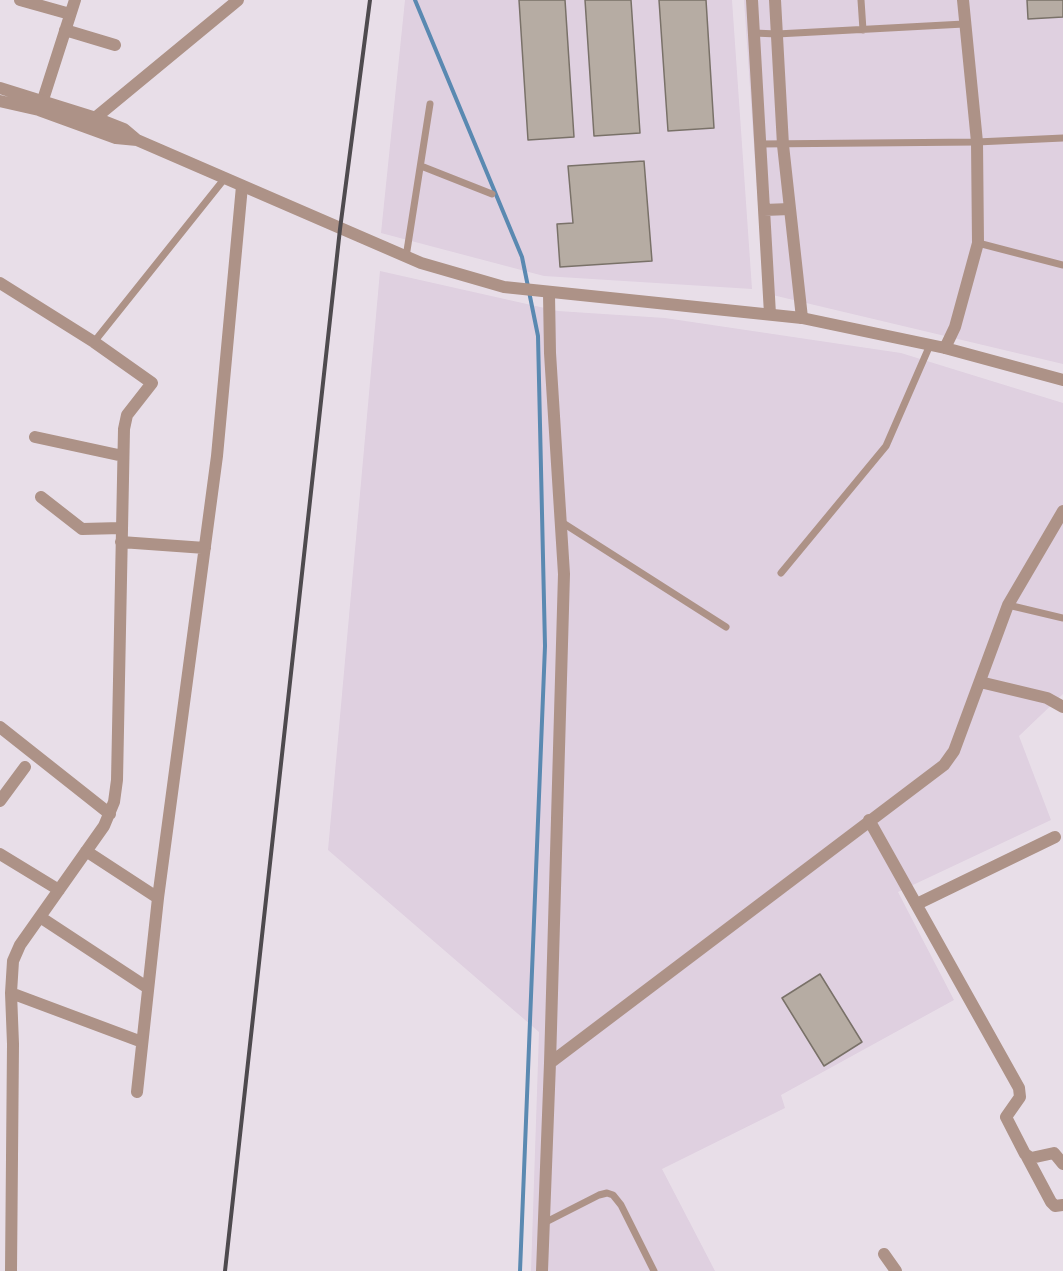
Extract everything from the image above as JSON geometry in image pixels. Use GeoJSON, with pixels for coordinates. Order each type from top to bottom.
{"type":"FeatureCollection","features":[{"type":"Feature","properties":{"kind":"street"},"geometry":{"type":"LineString","coordinates":[[20,0],[70,14]]}},
{"type":"Feature","properties":{"kind":"street"},"geometry":{"type":"LineString","coordinates":[[41,105],[75,0]]}},
{"type":"Feature","properties":{"kind":"street"},"geometry":{"type":"LineString","coordinates":[[86,126],[238,0]]}},
{"type":"Feature","properties":{"kind":"street"},"geometry":{"type":"LineString","coordinates":[[752,0],[770,314]]}},
{"type":"Feature","properties":{"kind":"street"},"geometry":{"type":"LineString","coordinates":[[775,0],[783,145],[802,318]]}},
{"type":"Feature","properties":{"kind":"street"},"geometry":{"type":"LineString","coordinates":[[945,348],[962,304],[978,243],[977,142],[963,0]]}},
{"type":"Feature","properties":{"kind":"street"},"geometry":{"type":"LineString","coordinates":[[65,30],[115,45]]}},
{"type":"Feature","properties":{"kind":"street"},"geometry":{"type":"LineString","coordinates":[[0,88],[86,126],[116,138],[136,141],[225,178],[406,257],[504,287],[802,318],[945,348],[1063,380]]}},
{"type":"Feature","properties":{"kind":"street"},"geometry":{"type":"LineString","coordinates":[[0,101],[41,105],[96,118],[124,129],[136,141]]}},
{"type":"Feature","properties":{"kind":"street"},"geometry":{"type":"LineString","coordinates":[[137,1092],[158,898],[223,398],[242,186]]}},
{"type":"Feature","properties":{"kind":"street"},"geometry":{"type":"LineString","coordinates":[[764,210],[790,209]]}},
{"type":"Feature","properties":{"kind":"street"},"geometry":{"type":"LineString","coordinates":[[0,283],[94,342],[152,383],[128,415],[123,456],[117,780],[110,814],[20,945],[13,961],[11,1271]]}},
{"type":"Feature","properties":{"kind":"street"},"geometry":{"type":"LineString","coordinates":[[542,1271],[564,616],[563,523],[546,293]]}},
{"type":"Feature","properties":{"kind":"street"},"geometry":{"type":"LineString","coordinates":[[35,437],[123,456]]}},
{"type":"Feature","properties":{"kind":"street"},"geometry":{"type":"LineString","coordinates":[[41,497],[82,529],[121,528]]}},
{"type":"Feature","properties":{"kind":"street"},"geometry":{"type":"LineString","coordinates":[[550,1063],[869,820],[936,773],[951,757],[1008,605],[1057,532],[1063,511]]}},
{"type":"Feature","properties":{"kind":"street"},"geometry":{"type":"LineString","coordinates":[[121,542],[205,548]]}},
{"type":"Feature","properties":{"kind":"street"},"geometry":{"type":"LineString","coordinates":[[980,682],[1047,698],[1063,707]]}},
{"type":"Feature","properties":{"kind":"street"},"geometry":{"type":"LineString","coordinates":[[0,727],[110,814]]}},
{"type":"Feature","properties":{"kind":"street"},"geometry":{"type":"LineString","coordinates":[[0,801],[26,766]]}},
{"type":"Feature","properties":{"kind":"street"},"geometry":{"type":"LineString","coordinates":[[869,820],[1019,1088],[1020,1096],[1006,1117],[1052,1202],[1055,1206],[1063,1205]]}},
{"type":"Feature","properties":{"kind":"street"},"geometry":{"type":"LineString","coordinates":[[916,904],[1055,837]]}},
{"type":"Feature","properties":{"kind":"street"},"geometry":{"type":"LineString","coordinates":[[86,851],[158,898]]}},
{"type":"Feature","properties":{"kind":"street"},"geometry":{"type":"LineString","coordinates":[[0,854],[59,890]]}},
{"type":"Feature","properties":{"kind":"street"},"geometry":{"type":"LineString","coordinates":[[40,917],[148,988]]}},
{"type":"Feature","properties":{"kind":"street"},"geometry":{"type":"LineString","coordinates":[[11,993],[142,1042]]}},
{"type":"Feature","properties":{"kind":"street"},"geometry":{"type":"LineString","coordinates":[[0,1035],[14,1044]]}},
{"type":"Feature","properties":{"kind":"street"},"geometry":{"type":"LineString","coordinates":[[1027,1157],[1054,1153],[1063,1164]]}},
{"type":"Feature","properties":{"kind":"street"},"geometry":{"type":"LineString","coordinates":[[0,1247],[11,1256]]}},
{"type":"Feature","properties":{"kind":"street"},"geometry":{"type":"LineString","coordinates":[[884,1254],[896,1271]]}},
{"type":"Feature","properties":{"kind":"lane"},"geometry":{"type":"LineString","coordinates":[[861,0],[863,30]]}},
{"type":"Feature","properties":{"kind":"lane"},"geometry":{"type":"LineString","coordinates":[[754,33],[777,34],[964,24]]}},
{"type":"Feature","properties":{"kind":"lane"},"geometry":{"type":"LineString","coordinates":[[406,257],[430,104]]}},
{"type":"Feature","properties":{"kind":"lane"},"geometry":{"type":"LineString","coordinates":[[760,144],[977,142],[1063,138]]}},
{"type":"Feature","properties":{"kind":"lane"},"geometry":{"type":"LineString","coordinates":[[420,166],[492,194]]}},
{"type":"Feature","properties":{"kind":"lane"},"geometry":{"type":"LineString","coordinates":[[94,342],[225,178]]}},
{"type":"Feature","properties":{"kind":"lane"},"geometry":{"type":"LineString","coordinates":[[978,243],[1063,265]]}},
{"type":"Feature","properties":{"kind":"lane"},"geometry":{"type":"LineString","coordinates":[[781,573],[886,446],[930,345]]}},
{"type":"Feature","properties":{"kind":"lane"},"geometry":{"type":"LineString","coordinates":[[563,523],[726,627]]}},
{"type":"Feature","properties":{"kind":"lane"},"geometry":{"type":"LineString","coordinates":[[1008,605],[1063,618]]}},
{"type":"Feature","properties":{"kind":"lane"},"geometry":{"type":"LineString","coordinates":[[544,1223],[599,1195],[607,1193],[613,1195],[621,1205],[654,1271]]}},
{"type":"Feature","properties":{"kind":"shaded area"},"geometry":{"type":"Polygon","coordinates":[[[405,0],[732,0],[752,289],[544,276],[381,233],[405,0]]]}},
{"type":"Feature","properties":{"kind":"shaded area"},"geometry":{"type":"Polygon","coordinates":[[[744,0],[1063,0],[1063,364],[764,293],[744,0]]]}},
{"type":"Feature","properties":{"kind":"shaded area"},"geometry":{"type":"Polygon","coordinates":[[[380,271],[558,311],[665,318],[901,353],[1063,403],[1063,694],[1019,736],[1051,820],[898,892],[954,1000],[781,1095],[785,1108],[662,1169],[715,1271],[531,1271],[539,1032],[328,850],[380,271]]]}},
{"type":"Feature","properties":{"kind":"building"},"geometry":{"type":"Polygon","coordinates":[[[519,0],[565,0],[574,137],[528,140],[519,0]]]}},
{"type":"Feature","properties":{"kind":"building"},"geometry":{"type":"Polygon","coordinates":[[[585,0],[631,0],[640,133],[594,136],[585,0]]]}},
{"type":"Feature","properties":{"kind":"building"},"geometry":{"type":"Polygon","coordinates":[[[659,0],[706,0],[714,128],[668,131],[659,0]]]}},
{"type":"Feature","properties":{"kind":"building"},"geometry":{"type":"Polygon","coordinates":[[[1027,0],[1063,0],[1063,17],[1028,19],[1027,0]]]}},
{"type":"Feature","properties":{"kind":"building"},"geometry":{"type":"Polygon","coordinates":[[[644,161],[652,261],[560,267],[557,224],[573,223],[568,166],[644,161]]]}},
{"type":"Feature","properties":{"kind":"building"},"geometry":{"type":"Polygon","coordinates":[[[820,974],[862,1042],[824,1066],[782,998],[820,974]]]}},
{"type":"Feature","properties":{"kind":"waterway"},"geometry":{"type":"LineString","coordinates":[[415,0],[522,257],[538,336],[545,646],[520,1271]]}},
{"type":"Feature","properties":{"kind":"railway"},"geometry":{"type":"LineString","coordinates":[[225,1271],[340,229],[370,0]]}}]}
